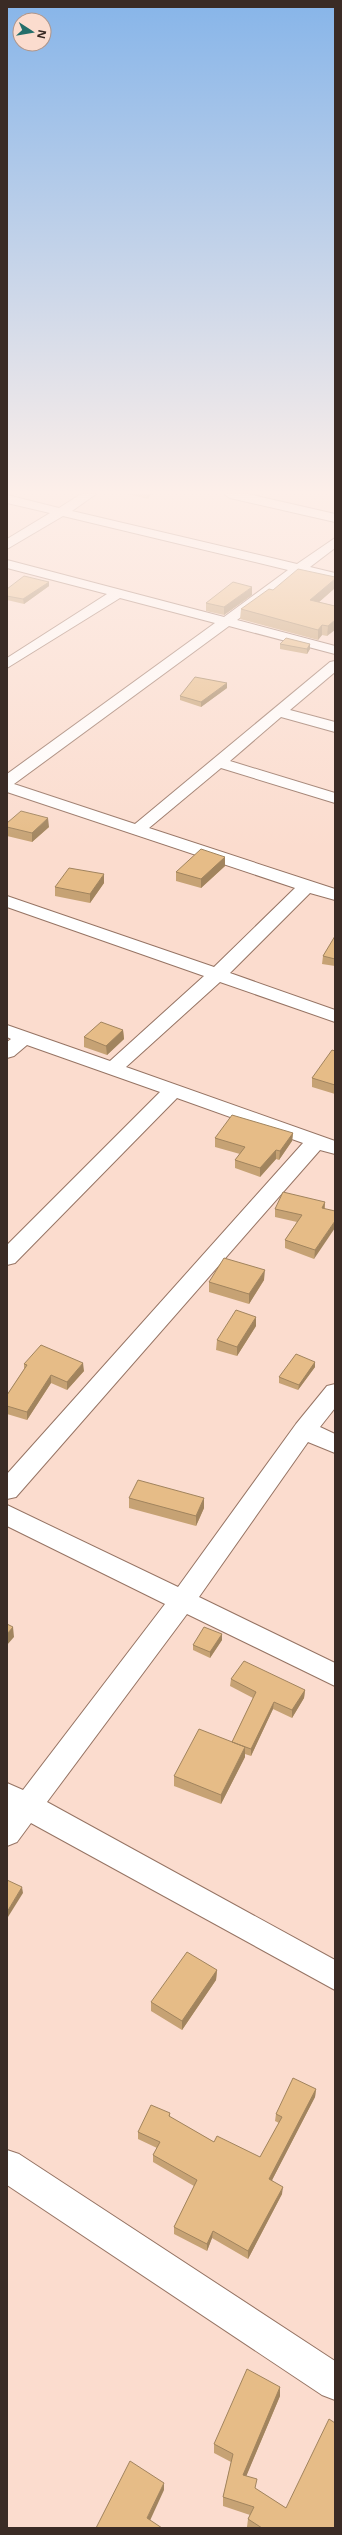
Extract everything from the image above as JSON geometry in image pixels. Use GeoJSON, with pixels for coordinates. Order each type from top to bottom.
{"type":"FeatureCollection","features":[{"type":"Feature","properties":{"kind":"street"},"geometry":{"type":"LineString","coordinates":[[7,664],[88,612]]}},
{"type":"Feature","properties":{"kind":"street"},"geometry":{"type":"LineString","coordinates":[[190,612],[335,650]]}},
{"type":"Feature","properties":{"kind":"street"},"geometry":{"type":"LineString","coordinates":[[7,782],[239,612]]}},
{"type":"Feature","properties":{"kind":"street"},"geometry":{"type":"LineString","coordinates":[[136,830],[335,665]]}},
{"type":"Feature","properties":{"kind":"street"},"geometry":{"type":"LineString","coordinates":[[279,712],[335,727]]}},
{"type":"Feature","properties":{"kind":"street"},"geometry":{"type":"LineString","coordinates":[[218,762],[335,798]]}},
{"type":"Feature","properties":{"kind":"street"},"geometry":{"type":"LineString","coordinates":[[7,787],[335,895]]}},
{"type":"Feature","properties":{"kind":"street"},"geometry":{"type":"LineString","coordinates":[[111,1070],[218,974],[307,886]]}},
{"type":"Feature","properties":{"kind":"street"},"geometry":{"type":"LineString","coordinates":[[7,901],[335,1016]]}},
{"type":"Feature","properties":{"kind":"street"},"geometry":{"type":"LineString","coordinates":[[7,1052],[16,1034],[111,1070],[325,1145],[7,1490]]}},
{"type":"Feature","properties":{"kind":"street"},"geometry":{"type":"LineString","coordinates":[[7,1258],[173,1092]]}},
{"type":"Feature","properties":{"kind":"street"},"geometry":{"type":"LineString","coordinates":[[7,1833],[17,1801],[182,1601],[304,1430],[335,1392]]}},
{"type":"Feature","properties":{"kind":"street"},"geometry":{"type":"LineString","coordinates":[[304,1430],[335,1444]]}},
{"type":"Feature","properties":{"kind":"street"},"geometry":{"type":"LineString","coordinates":[[7,1515],[335,1675]]}},
{"type":"Feature","properties":{"kind":"street"},"geometry":{"type":"LineString","coordinates":[[17,1801],[335,1976]]}},
{"type":"Feature","properties":{"kind":"street"},"geometry":{"type":"LineString","coordinates":[[7,2166],[335,2382]]}},
{"type":"Feature","properties":{"kind":"building"},"geometry":{"type":"Polygon","coordinates":[[[253,612],[335,612],[335,620],[328,626],[322,625],[318,630],[253,612]]]}},
{"type":"Feature","properties":{"kind":"building"},"geometry":{"type":"Polygon","coordinates":[[[286,638],[310,644],[307,649],[280,644],[286,638]]]}},
{"type":"Feature","properties":{"kind":"building"},"geometry":{"type":"Polygon","coordinates":[[[195,677],[227,683],[201,702],[180,696],[195,677]]]}},
{"type":"Feature","properties":{"kind":"building"},"geometry":{"type":"Polygon","coordinates":[[[21,811],[48,818],[32,833],[7,827],[7,823],[21,811]]]}},
{"type":"Feature","properties":{"kind":"building"},"geometry":{"type":"Polygon","coordinates":[[[201,849],[225,857],[201,879],[176,872],[201,849]]]}},
{"type":"Feature","properties":{"kind":"building"},"geometry":{"type":"Polygon","coordinates":[[[69,868],[104,874],[90,894],[55,887],[69,868]]]}},
{"type":"Feature","properties":{"kind":"building"},"geometry":{"type":"Polygon","coordinates":[[[335,936],[335,959],[323,956],[335,936]]]}},
{"type":"Feature","properties":{"kind":"building"},"geometry":{"type":"Polygon","coordinates":[[[101,1022],[123,1030],[106,1046],[84,1037],[101,1022]]]}},
{"type":"Feature","properties":{"kind":"building"},"geometry":{"type":"Polygon","coordinates":[[[332,1050],[335,1051],[335,1085],[312,1078],[332,1050]]]}},
{"type":"Feature","properties":{"kind":"building"},"geometry":{"type":"Polygon","coordinates":[[[232,1115],[293,1133],[280,1151],[276,1150],[260,1168],[235,1160],[245,1147],[215,1138],[232,1115]]]}},
{"type":"Feature","properties":{"kind":"building"},"geometry":{"type":"Polygon","coordinates":[[[283,1192],[325,1202],[322,1208],[335,1211],[335,1221],[315,1250],[285,1240],[302,1215],[275,1209],[283,1192]]]}},
{"type":"Feature","properties":{"kind":"building"},"geometry":{"type":"Polygon","coordinates":[[[224,1258],[265,1270],[249,1294],[209,1282],[224,1258]]]}},
{"type":"Feature","properties":{"kind":"building"},"geometry":{"type":"Polygon","coordinates":[[[236,1310],[256,1317],[237,1347],[217,1340],[236,1310]]]}},
{"type":"Feature","properties":{"kind":"building"},"geometry":{"type":"Polygon","coordinates":[[[41,1345],[83,1363],[67,1382],[51,1375],[27,1412],[7,1406],[7,1395],[27,1365],[24,1364],[41,1345]]]}},
{"type":"Feature","properties":{"kind":"building"},"geometry":{"type":"Polygon","coordinates":[[[296,1354],[315,1362],[299,1385],[279,1377],[296,1354]]]}},
{"type":"Feature","properties":{"kind":"building"},"geometry":{"type":"Polygon","coordinates":[[[138,1480],[204,1498],[196,1516],[129,1498],[138,1480]]]}},
{"type":"Feature","properties":{"kind":"building"},"geometry":{"type":"Polygon","coordinates":[[[7,1624],[13,1627],[7,1634],[7,1624]]]}},
{"type":"Feature","properties":{"kind":"building"},"geometry":{"type":"Polygon","coordinates":[[[204,1627],[222,1634],[210,1652],[193,1645],[204,1627]]]}},
{"type":"Feature","properties":{"kind":"building"},"geometry":{"type":"Polygon","coordinates":[[[244,1661],[305,1690],[292,1710],[274,1702],[251,1749],[232,1742],[256,1692],[231,1679],[244,1661]]]}},
{"type":"Feature","properties":{"kind":"building"},"geometry":{"type":"Polygon","coordinates":[[[199,1729],[245,1747],[221,1795],[174,1776],[199,1729]]]}},
{"type":"Feature","properties":{"kind":"building"},"geometry":{"type":"Polygon","coordinates":[[[7,1880],[22,1887],[7,1912],[7,1880]]]}},
{"type":"Feature","properties":{"kind":"building"},"geometry":{"type":"Polygon","coordinates":[[[187,1952],[217,1970],[182,2021],[151,2002],[187,1952]]]}},
{"type":"Feature","properties":{"kind":"building"},"geometry":{"type":"Polygon","coordinates":[[[293,2078],[316,2089],[269,2179],[283,2187],[248,2251],[213,2231],[207,2244],[174,2227],[197,2180],[153,2155],[160,2142],[138,2132],[151,2105],[170,2113],[169,2116],[214,2142],[217,2136],[260,2157],[282,2117],[276,2114],[293,2078]]]}},
{"type":"Feature","properties":{"kind":"building"},"geometry":{"type":"Polygon","coordinates":[[[247,2369],[280,2387],[243,2475],[257,2479],[255,2488],[286,2508],[329,2419],[335,2423],[335,2528],[262,2528],[248,2519],[254,2507],[223,2497],[233,2454],[214,2444],[247,2369]]]}},
{"type":"Feature","properties":{"kind":"building"},"geometry":{"type":"Polygon","coordinates":[[[130,2461],[164,2483],[147,2518],[162,2528],[96,2528],[130,2461]]]}}]}
